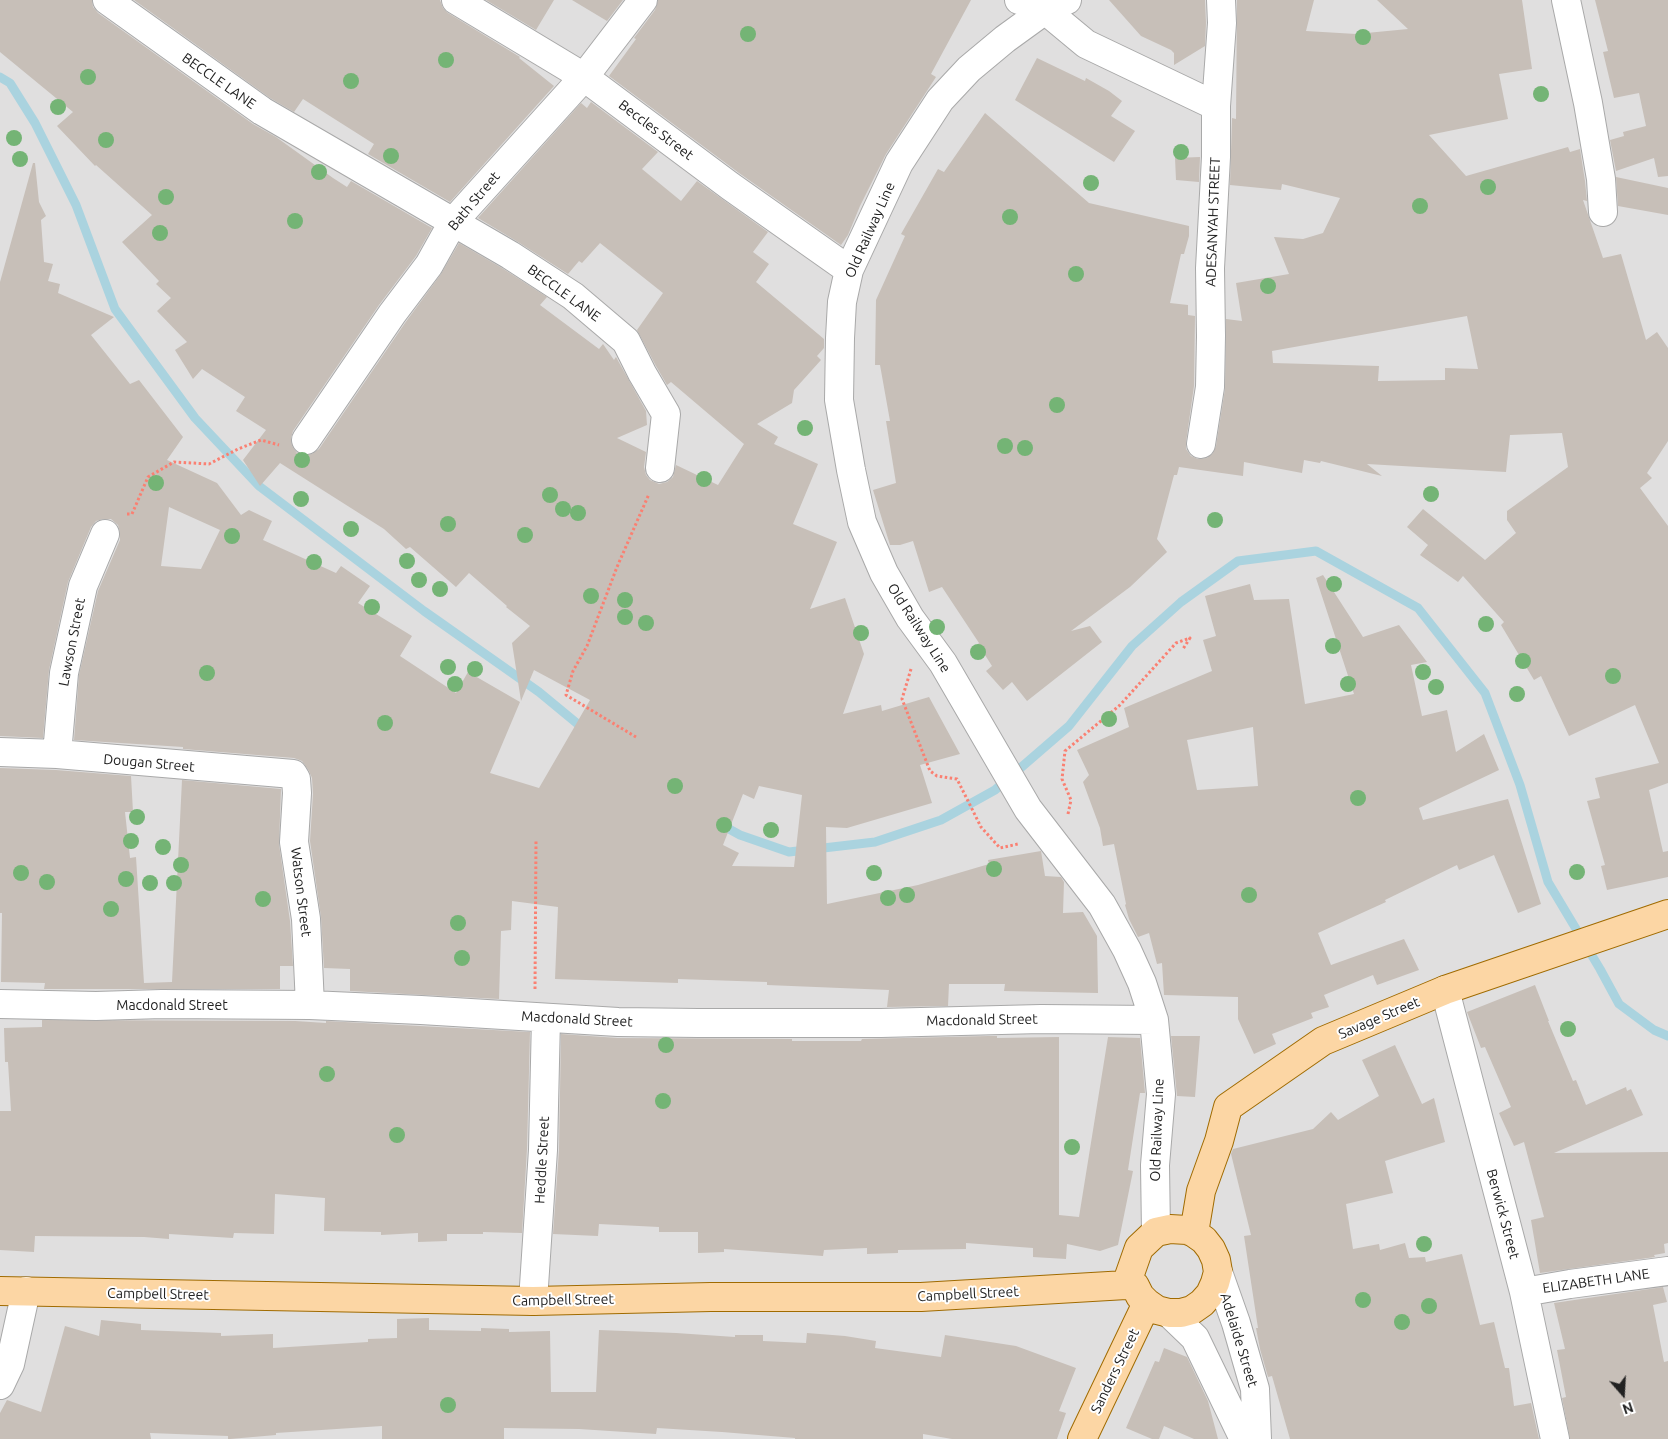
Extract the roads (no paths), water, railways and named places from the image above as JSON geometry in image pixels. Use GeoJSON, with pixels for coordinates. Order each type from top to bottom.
{"type":"FeatureCollection","features":[{"type":"Feature","properties":{"kind":"main road","name":"Savage Street"},"geometry":{"type":"LineString","coordinates":[[1194,1233],[1201,1191],[1219,1140],[1228,1107],[1324,1041],[1445,990],[1668,914]]}},
{"type":"Feature","properties":{"kind":"main road"},"geometry":{"type":"LineString","coordinates":[[1179,1229],[1194,1233],[1204,1240],[1211,1249],[1216,1260],[1218,1272],[1213,1289],[1202,1303],[1192,1310],[1181,1313],[1158,1308],[1140,1296],[1135,1286],[1126,1285],[1139,1248],[1156,1232],[1179,1229]]}},
{"type":"Feature","properties":{"kind":"main road","name":"Campbell Street"},"geometry":{"type":"LineString","coordinates":[[13,1291],[533,1301],[711,1297],[922,1297],[1126,1285]]}},
{"type":"Feature","properties":{"kind":"main road","name":"Sanders Street"},"geometry":{"type":"LineString","coordinates":[[1082,1439],[1158,1308]]}},
{"type":"Feature","properties":{"kind":"street","name":"BECCLE LANE"},"geometry":{"type":"LineString","coordinates":[[107,0],[262,111],[510,255],[573,296],[626,341],[666,414],[660,468]]}},
{"type":"Feature","properties":{"kind":"street","name":"Beccles Street"},"geometry":{"type":"LineString","coordinates":[[456,0],[584,77],[730,186],[849,270]]}},
{"type":"Feature","properties":{"kind":"street","name":"Bath Street"},"geometry":{"type":"LineString","coordinates":[[306,440],[392,314],[429,265],[454,222],[584,77],[643,0]]}},
{"type":"Feature","properties":{"kind":"street"},"geometry":{"type":"LineString","coordinates":[[1019,0],[1056,5],[1086,44],[1216,106]]}},
{"type":"Feature","properties":{"kind":"street","name":"ADESANYAH STREET"},"geometry":{"type":"LineString","coordinates":[[1202,444],[1210,387],[1212,336],[1210,268],[1216,157],[1216,106],[1222,23],[1221,0]]}},
{"type":"Feature","properties":{"kind":"street"},"geometry":{"type":"LineString","coordinates":[[1566,0],[1590,112],[1601,179],[1603,212]]}},
{"type":"Feature","properties":{"kind":"street","name":"Old Railway Line"},"geometry":{"type":"LineString","coordinates":[[1056,5],[1005,39],[969,69],[940,100],[900,163],[849,270],[842,302],[839,400],[862,522],[884,573],[910,618],[943,663],[1028,809],[1102,905],[1127,950],[1142,983],[1154,1020],[1161,1094],[1155,1165],[1156,1232]]}},
{"type":"Feature","properties":{"kind":"street","name":"Lawson Street"},"geometry":{"type":"LineString","coordinates":[[57,754],[66,663],[83,586],[105,534]]}},
{"type":"Feature","properties":{"kind":"street","name":"Dougan Street"},"geometry":{"type":"LineString","coordinates":[[0,752],[57,754],[293,774],[296,779]]}},
{"type":"Feature","properties":{"kind":"street","name":"Watson Street"},"geometry":{"type":"LineString","coordinates":[[296,779],[294,842],[306,919],[310,1006]]}},
{"type":"Feature","properties":{"kind":"street","name":"Berwick Street"},"geometry":{"type":"LineString","coordinates":[[1445,990],[1524,1292],[1554,1439]]}},
{"type":"Feature","properties":{"kind":"street","name":"Macdonald Street"},"geometry":{"type":"LineString","coordinates":[[0,1004],[310,1006],[421,1010],[618,1022],[881,1023],[1041,1019],[1154,1020]]}},
{"type":"Feature","properties":{"kind":"street","name":"Heddle Street"},"geometry":{"type":"LineString","coordinates":[[533,1301],[543,1150],[540,1018]]}},
{"type":"Feature","properties":{"kind":"street","name":"ELIZABETH LANE"},"geometry":{"type":"LineString","coordinates":[[1524,1292],[1668,1271]]}},
{"type":"Feature","properties":{"kind":"street","name":"Adelaide Street"},"geometry":{"type":"LineString","coordinates":[[1218,1272],[1236,1323],[1254,1389],[1257,1439]]}},
{"type":"Feature","properties":{"kind":"street"},"geometry":{"type":"LineString","coordinates":[[0,1385],[10,1364],[13,1291]]}},
{"type":"Feature","properties":{"kind":"street"},"geometry":{"type":"LineString","coordinates":[[1158,1308],[1196,1338],[1245,1439]]}},
{"type":"Feature","properties":{"kind":"waterway"},"geometry":{"type":"LineString","coordinates":[[0,77],[10,83],[35,123],[76,205],[115,309],[195,418],[259,486],[424,611],[539,692],[585,730]]}},
{"type":"Feature","properties":{"kind":"waterway"},"geometry":{"type":"LineString","coordinates":[[720,824],[740,835],[789,852],[875,842],[941,820],[995,790],[1069,726],[1132,646],[1181,602],[1238,561],[1316,551],[1418,608],[1485,693],[1520,785],[1548,882],[1619,1004],[1654,1030],[1668,1036]]}}]}
